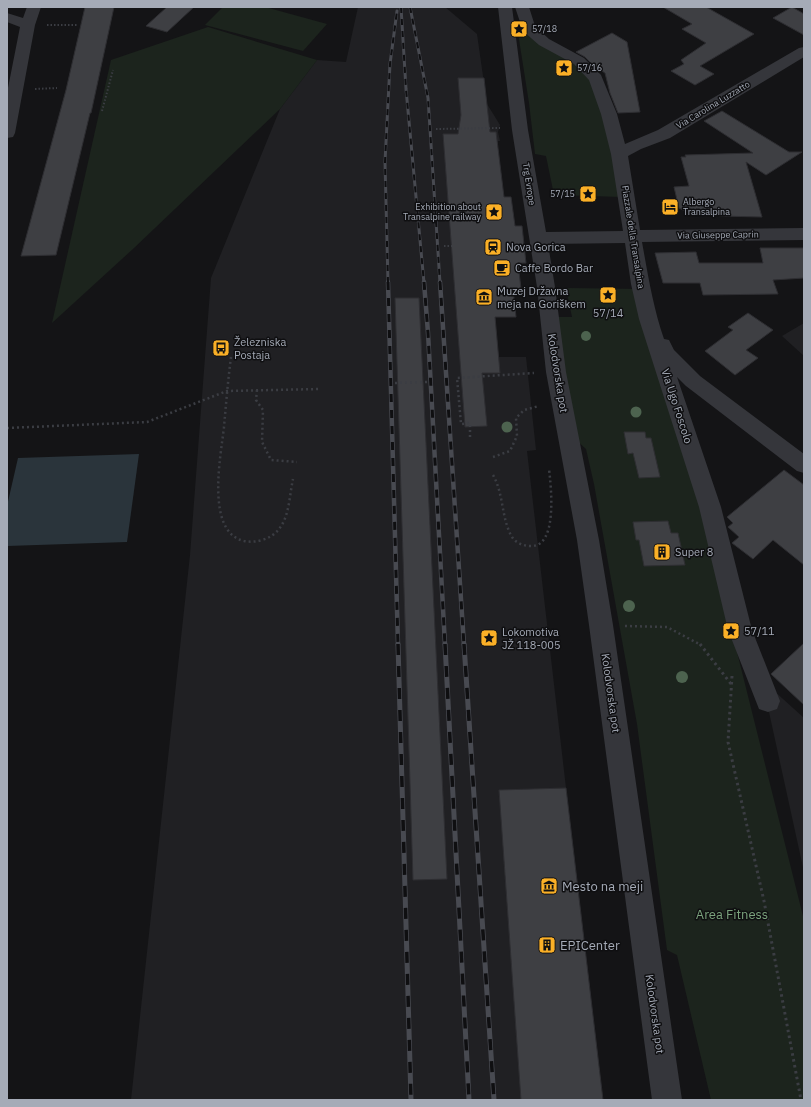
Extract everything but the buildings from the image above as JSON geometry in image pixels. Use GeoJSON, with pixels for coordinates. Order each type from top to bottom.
{"type":"FeatureCollection","features":[{"type":"Feature","properties":{"kind":"street"},"geometry":{"type":"LineString","coordinates":[[7,133],[28,25],[34,7]]}},
{"type":"Feature","properties":{"kind":"street"},"geometry":{"type":"LineString","coordinates":[[505,7],[520,129]]}},
{"type":"Feature","properties":{"kind":"street","name":"Piazzale della Transalpina"},"geometry":{"type":"LineString","coordinates":[[522,7],[528,28],[544,42],[580,61],[596,78],[609,114],[619,154],[640,284],[648,319]]}},
{"type":"Feature","properties":{"kind":"street"},"geometry":{"type":"LineString","coordinates":[[7,16],[28,25]]}},
{"type":"Feature","properties":{"kind":"street","name":"Via Carolina Luzzatto"},"geometry":{"type":"LineString","coordinates":[[619,154],[635,145],[664,134],[804,51]]}},
{"type":"Feature","properties":{"kind":"street","name":"Trg Evrope"},"geometry":{"type":"LineString","coordinates":[[520,129],[546,287]]}},
{"type":"Feature","properties":{"kind":"street","name":"Via Giuseppe Caprin"},"geometry":{"type":"LineString","coordinates":[[538,238],[804,234]]}},
{"type":"Feature","properties":{"kind":"street","name":"Kolodvorska pot"},"geometry":{"type":"LineString","coordinates":[[546,287],[556,372],[588,540],[601,625],[667,1100]]}},
{"type":"Feature","properties":{"kind":"street","name":"Via Ugo Foscolo"},"geometry":{"type":"LineString","coordinates":[[648,319],[668,356],[693,381],[804,465]]}},
{"type":"Feature","properties":{"kind":"street","name":"Via Ugo Foscolo"},"geometry":{"type":"LineString","coordinates":[[648,319],[710,507],[740,630],[768,701]]}},
{"type":"Feature","properties":{"kind":"path"},"geometry":{"type":"LineString","coordinates":[[46,25],[78,25]]}},
{"type":"Feature","properties":{"kind":"path"},"geometry":{"type":"LineString","coordinates":[[102,111],[114,70]]}},
{"type":"Feature","properties":{"kind":"path"},"geometry":{"type":"LineString","coordinates":[[35,89],[57,88]]}},
{"type":"Feature","properties":{"kind":"path"},"geometry":{"type":"LineString","coordinates":[[436,129],[520,129]]}},
{"type":"Feature","properties":{"kind":"path"},"geometry":{"type":"LineString","coordinates":[[444,246],[452,246]]}},
{"type":"Feature","properties":{"kind":"path"},"geometry":{"type":"LineString","coordinates":[[231,357],[219,476],[220,512],[225,530],[232,537],[242,541],[253,542],[264,540],[274,535],[282,527],[287,513],[292,479]]}},
{"type":"Feature","properties":{"kind":"path"},"geometry":{"type":"LineString","coordinates":[[470,436],[470,423],[461,424],[457,378],[556,372]]}},
{"type":"Feature","properties":{"kind":"path"},"geometry":{"type":"LineString","coordinates":[[395,383],[427,382]]}},
{"type":"Feature","properties":{"kind":"path"},"geometry":{"type":"LineString","coordinates":[[7,428],[147,422],[227,391],[319,389]]}},
{"type":"Feature","properties":{"kind":"path"},"geometry":{"type":"LineString","coordinates":[[257,390],[256,400],[263,410],[262,442],[271,460],[297,462]]}},
{"type":"Feature","properties":{"kind":"path"},"geometry":{"type":"LineString","coordinates":[[494,457],[510,451],[517,436],[516,418],[524,410],[540,405]]}},
{"type":"Feature","properties":{"kind":"path"},"geometry":{"type":"LineString","coordinates":[[493,475],[500,487],[510,534],[516,541],[527,546],[537,545],[545,540],[548,530],[551,494],[549,464]]}},
{"type":"Feature","properties":{"kind":"path"},"geometry":{"type":"LineString","coordinates":[[601,625],[667,627],[700,644],[731,684],[728,742],[764,902],[802,1100]]}},
{"type":"Feature","properties":{"kind":"shaded area"},"geometry":{"type":"Polygon","coordinates":[[[358,7],[445,7],[477,34],[487,104],[500,125],[498,132],[500,141],[478,142],[504,197],[511,197],[517,253],[525,253],[526,263],[518,264],[521,289],[513,290],[516,317],[495,317],[498,357],[526,357],[536,450],[527,451],[566,788],[499,790],[522,1100],[131,1100],[190,555],[211,278],[280,109],[317,60],[346,62],[358,7]]]}},
{"type":"Feature","properties":{"kind":"shaded area"},"geometry":{"type":"Polygon","coordinates":[[[804,323],[804,356],[782,336],[804,323]]]}},
{"type":"Feature","properties":{"kind":"shaded area"},"geometry":{"type":"Polygon","coordinates":[[[139,454],[127,542],[7,546],[7,506],[18,458],[139,454]]]}},
{"type":"Feature","properties":{"kind":"shaded area"},"geometry":{"type":"Polygon","coordinates":[[[762,680],[804,718],[804,872],[762,680]]]}},
{"type":"Feature","properties":{"kind":"green space"},"geometry":{"type":"Polygon","coordinates":[[[223,7],[265,7],[327,24],[303,51],[205,25],[223,7]]]}},
{"type":"Feature","properties":{"kind":"green space"},"geometry":{"type":"Polygon","coordinates":[[[208,27],[317,60],[280,109],[134,248],[52,323],[111,60],[208,27]]]}},
{"type":"Feature","properties":{"kind":"green space"},"geometry":{"type":"Polygon","coordinates":[[[527,31],[562,54],[593,78],[623,197],[554,195],[546,156],[535,154],[518,33],[527,31]]]}},
{"type":"Feature","properties":{"kind":"green space","name":"Area Fitness"},"geometry":{"type":"Polygon","coordinates":[[[566,288],[641,289],[693,476],[804,920],[804,1100],[711,1100],[677,955],[667,950],[637,724],[594,484],[586,449],[574,438],[554,317],[572,317],[566,288]]]}},
{"type":"Feature","properties":{"kind":"railway"},"geometry":{"type":"LineString","coordinates":[[401,7],[406,89],[424,283]]}},
{"type":"Feature","properties":{"kind":"railway"},"geometry":{"type":"LineString","coordinates":[[410,7],[428,98],[440,283]]}},
{"type":"Feature","properties":{"kind":"railway"},"geometry":{"type":"LineString","coordinates":[[388,283],[385,162],[390,64],[397,11]]}},
{"type":"Feature","properties":{"kind":"railway"},"geometry":{"type":"LineString","coordinates":[[388,282],[398,645]]}},
{"type":"Feature","properties":{"kind":"railway"},"geometry":{"type":"LineString","coordinates":[[424,282],[445,645]]}},
{"type":"Feature","properties":{"kind":"railway"},"geometry":{"type":"LineString","coordinates":[[440,282],[464,645]]}},
{"type":"Feature","properties":{"kind":"railway"},"geometry":{"type":"LineString","coordinates":[[398,644],[411,1100]]}},
{"type":"Feature","properties":{"kind":"railway"},"geometry":{"type":"LineString","coordinates":[[445,644],[469,1100]]}},
{"type":"Feature","properties":{"kind":"railway"},"geometry":{"type":"LineString","coordinates":[[464,644],[494,1100]]}},
{"type":"Feature","properties":{"kind":"place","name":"57/18"},"geometry":{"type":"Point","coordinates":[519,29]}},
{"type":"Feature","properties":{"kind":"place","name":"57/16"},"geometry":{"type":"Point","coordinates":[564,68]}},
{"type":"Feature","properties":{"kind":"place","name":"57/15"},"geometry":{"type":"Point","coordinates":[588,194]}},
{"type":"Feature","properties":{"kind":"place","name":"Albergo Transalpina"},"geometry":{"type":"Point","coordinates":[670,207]}},
{"type":"Feature","properties":{"kind":"place","name":"Exhibition about Transalpine railway"},"geometry":{"type":"Point","coordinates":[494,212]}},
{"type":"Feature","properties":{"kind":"place","name":"Nova Gorica"},"geometry":{"type":"Point","coordinates":[493,247]}},
{"type":"Feature","properties":{"kind":"place","name":"Caffe Bordo Bar"},"geometry":{"type":"Point","coordinates":[502,268]}},
{"type":"Feature","properties":{"kind":"place","name":"57/14"},"geometry":{"type":"Point","coordinates":[608,295]}},
{"type":"Feature","properties":{"kind":"place","name":"Muzej Državna meja na Goriškem"},"geometry":{"type":"Point","coordinates":[484,297]}},
{"type":"Feature","properties":{"kind":"place","name":"Železniska Postaja"},"geometry":{"type":"Point","coordinates":[221,348]}},
{"type":"Feature","properties":{"kind":"place","name":"Super 8"},"geometry":{"type":"Point","coordinates":[662,552]}},
{"type":"Feature","properties":{"kind":"place","name":"57/11"},"geometry":{"type":"Point","coordinates":[731,631]}},
{"type":"Feature","properties":{"kind":"place","name":"Lokomotiva JŽ 118-005"},"geometry":{"type":"Point","coordinates":[489,638]}},
{"type":"Feature","properties":{"kind":"place","name":"Mesto na meji"},"geometry":{"type":"Point","coordinates":[549,886]}},
{"type":"Feature","properties":{"kind":"place","name":"EPICenter"},"geometry":{"type":"Point","coordinates":[547,945]}}]}
